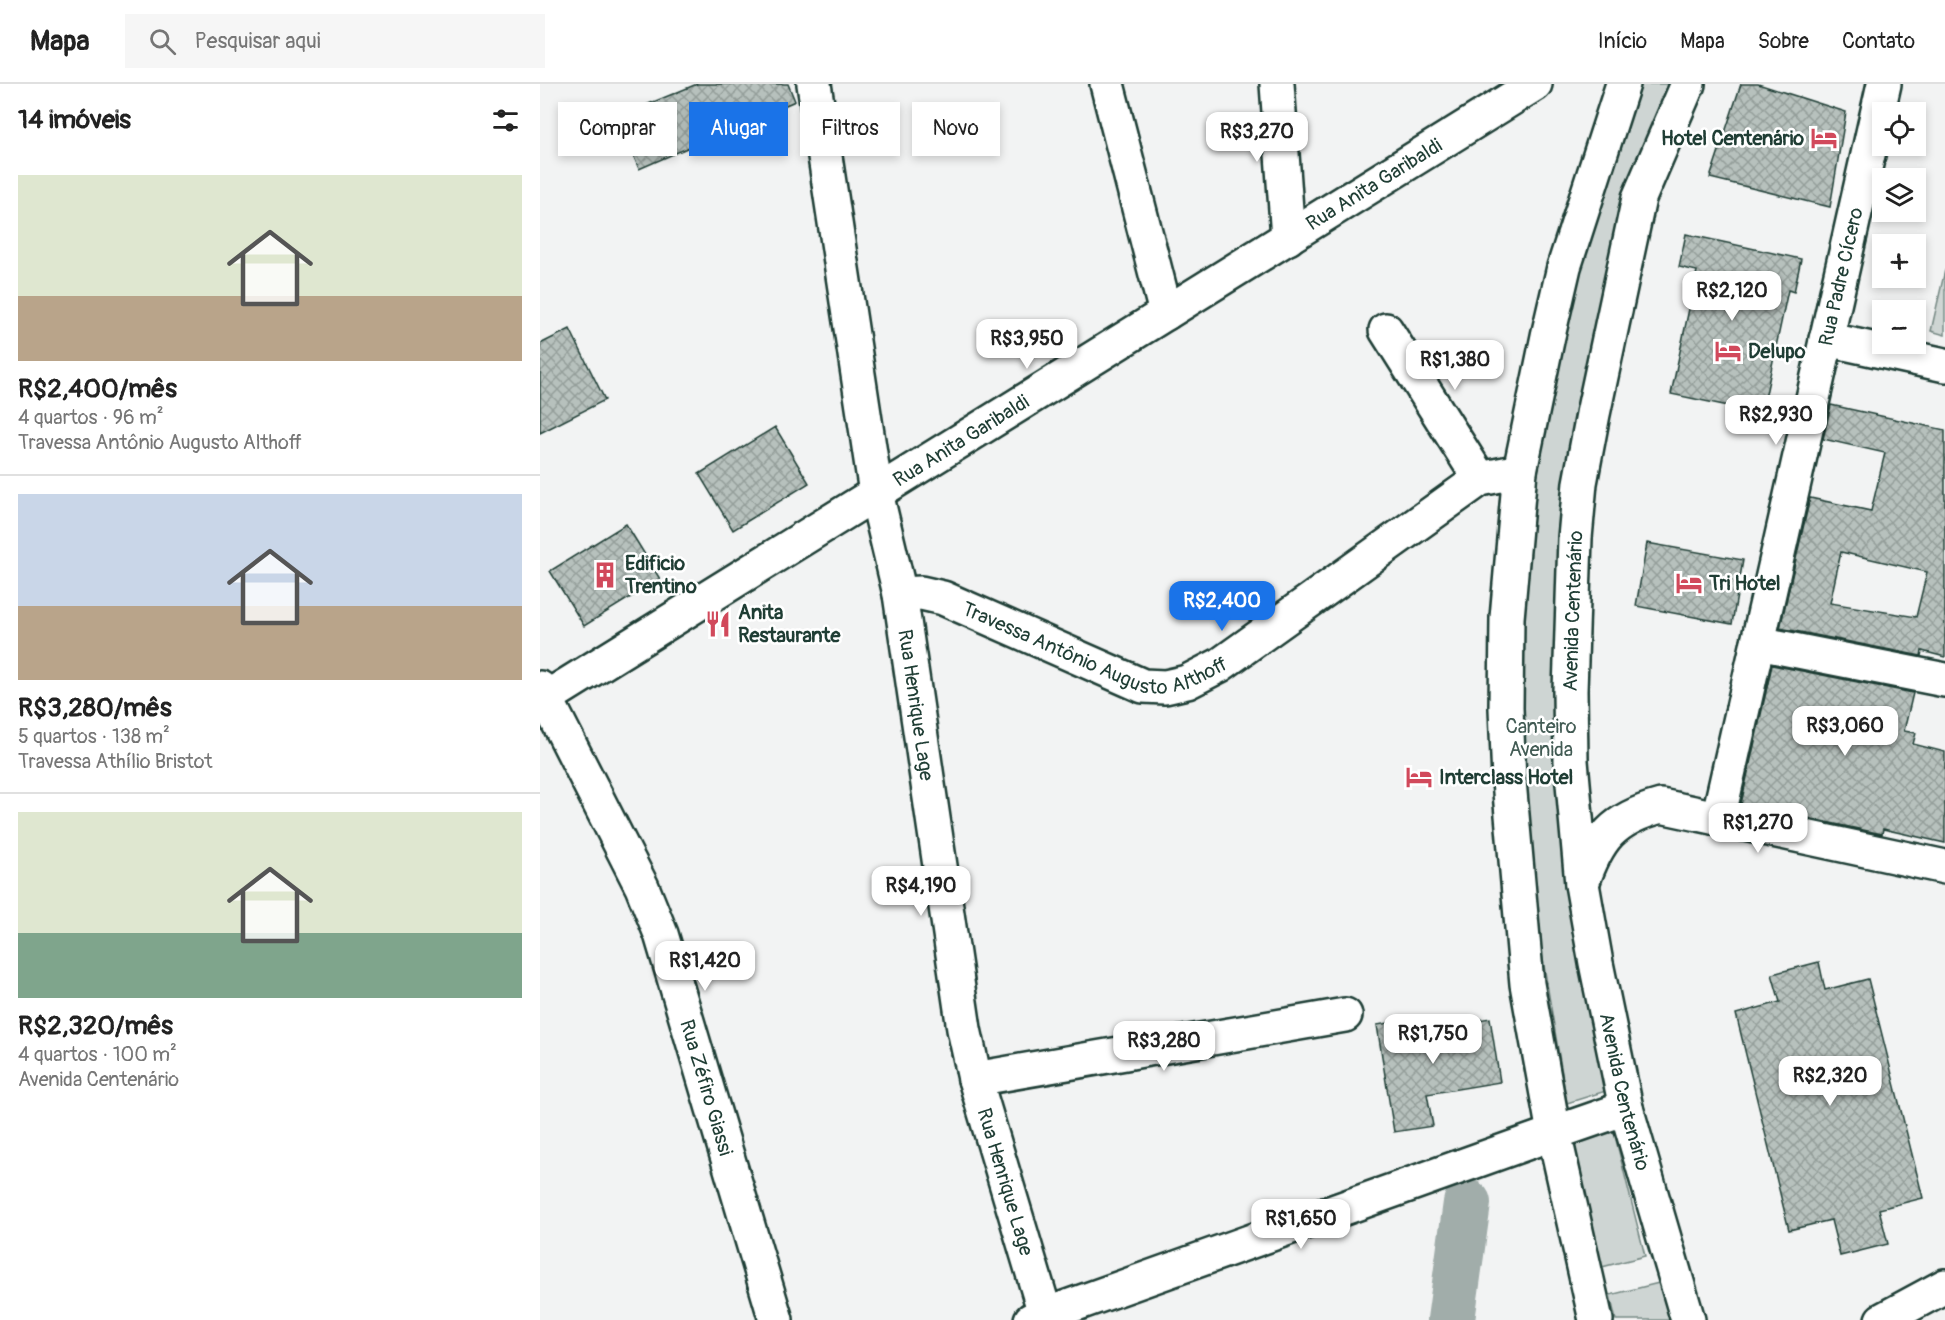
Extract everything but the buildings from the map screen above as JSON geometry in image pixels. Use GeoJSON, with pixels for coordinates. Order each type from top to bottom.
{"type":"FeatureCollection","features":[{"type":"Feature","properties":{"kind":"street","name":"Rua Henrique Lage"},"geometry":{"type":"LineString","coordinates":[[814,84],[876,493],[900,594],[964,1029],[975,1079],[1041,1318]]}},
{"type":"Feature","properties":{"kind":"street"},"geometry":{"type":"LineString","coordinates":[[1107,84],[1166,314]]}},
{"type":"Feature","properties":{"kind":"street"},"geometry":{"type":"LineString","coordinates":[[1277,84],[1288,238]]}},
{"type":"Feature","properties":{"kind":"street","name":"Rua Anita Garibaldi"},"geometry":{"type":"LineString","coordinates":[[542,696],[876,493],[1535,84]]}},
{"type":"Feature","properties":{"kind":"street"},"geometry":{"type":"LineString","coordinates":[[1596,1320],[1554,1133],[1527,984],[1509,781],[1506,708],[1508,618],[1520,471],[1564,267],[1623,84]]}},
{"type":"Feature","properties":{"kind":"street","name":"Avenida Centenário"},"geometry":{"type":"LineString","coordinates":[[1688,84],[1639,198],[1580,483],[1572,570],[1570,691],[1571,761],[1582,884],[1626,1108],[1688,1320]]}},
{"type":"Feature","properties":{"kind":"street","name":"Rua Padre Cícero"},"geometry":{"type":"LineString","coordinates":[[1718,819],[1884,84]]}},
{"type":"Feature","properties":{"kind":"street"},"geometry":{"type":"LineString","coordinates":[[1386,330],[1480,479]]}},
{"type":"Feature","properties":{"kind":"street"},"geometry":{"type":"LineString","coordinates":[[1826,339],[1945,365]]}},
{"type":"Feature","properties":{"kind":"street","name":"Travessa Antônio Augusto Althoff"},"geometry":{"type":"LineString","coordinates":[[900,594],[921,593],[943,598],[1109,673],[1143,686],[1165,687],[1187,682],[1220,665],[1480,479],[1520,471]]}},
{"type":"Feature","properties":{"kind":"street"},"geometry":{"type":"LineString","coordinates":[[1758,643],[1945,680]]}},
{"type":"Feature","properties":{"kind":"street","name":"Rua Zéfiro Giassi"},"geometry":{"type":"LineString","coordinates":[[542,696],[642,887],[661,934],[776,1320]]}},
{"type":"Feature","properties":{"kind":"street"},"geometry":{"type":"LineString","coordinates":[[1582,884],[1592,855],[1612,830],[1632,814],[1661,806],[1945,867]]}},
{"type":"Feature","properties":{"kind":"street"},"geometry":{"type":"LineString","coordinates":[[975,1079],[1345,1015]]}},
{"type":"Feature","properties":{"kind":"street"},"geometry":{"type":"LineString","coordinates":[[1041,1318],[1626,1108]]}},
{"type":"Feature","properties":{"kind":"street"},"geometry":{"type":"LineString","coordinates":[[1882,1320],[1945,1286]]}},
{"type":"Feature","properties":{"kind":"green space","name":"Canteiro Avenida"},"geometry":{"type":"Polygon","coordinates":[[[1636,84],[1673,84],[1559,558],[1609,1090],[1567,1103],[1531,888],[1519,738],[1524,551],[1571,278],[1636,84]]]}},
{"type":"Feature","properties":{"kind":"green space"},"geometry":{"type":"Polygon","coordinates":[[[1945,270],[1945,335],[1931,331],[1945,270]]]}},
{"type":"Feature","properties":{"kind":"green space"},"geometry":{"type":"Polygon","coordinates":[[[1612,1124],[1645,1256],[1598,1268],[1565,1142],[1612,1124]]]}},
{"type":"Feature","properties":{"kind":"green space"},"geometry":{"type":"Polygon","coordinates":[[[1659,1283],[1670,1320],[1616,1320],[1610,1295],[1659,1283]]]}},
{"type":"Feature","properties":{"kind":"waterway"},"geometry":{"type":"LineString","coordinates":[[1451,1320],[1467,1203]]}},
{"type":"Feature","properties":{"kind":"place","name":"Hotel Centenário"},"geometry":{"type":"Point","coordinates":[1824,138]}},
{"type":"Feature","properties":{"kind":"place","name":"Delupo"},"geometry":{"type":"Point","coordinates":[1728,351]}},
{"type":"Feature","properties":{"kind":"place","name":"Edificio Trentino"},"geometry":{"type":"Point","coordinates":[605,575]}},
{"type":"Feature","properties":{"kind":"place","name":"Tri Hotel"},"geometry":{"type":"Point","coordinates":[1689,583]}},
{"type":"Feature","properties":{"kind":"place","name":"Anita Restaurante"},"geometry":{"type":"Point","coordinates":[718,624]}},
{"type":"Feature","properties":{"kind":"place","name":"Interclass Hotel"},"geometry":{"type":"Point","coordinates":[1419,777]}}]}
